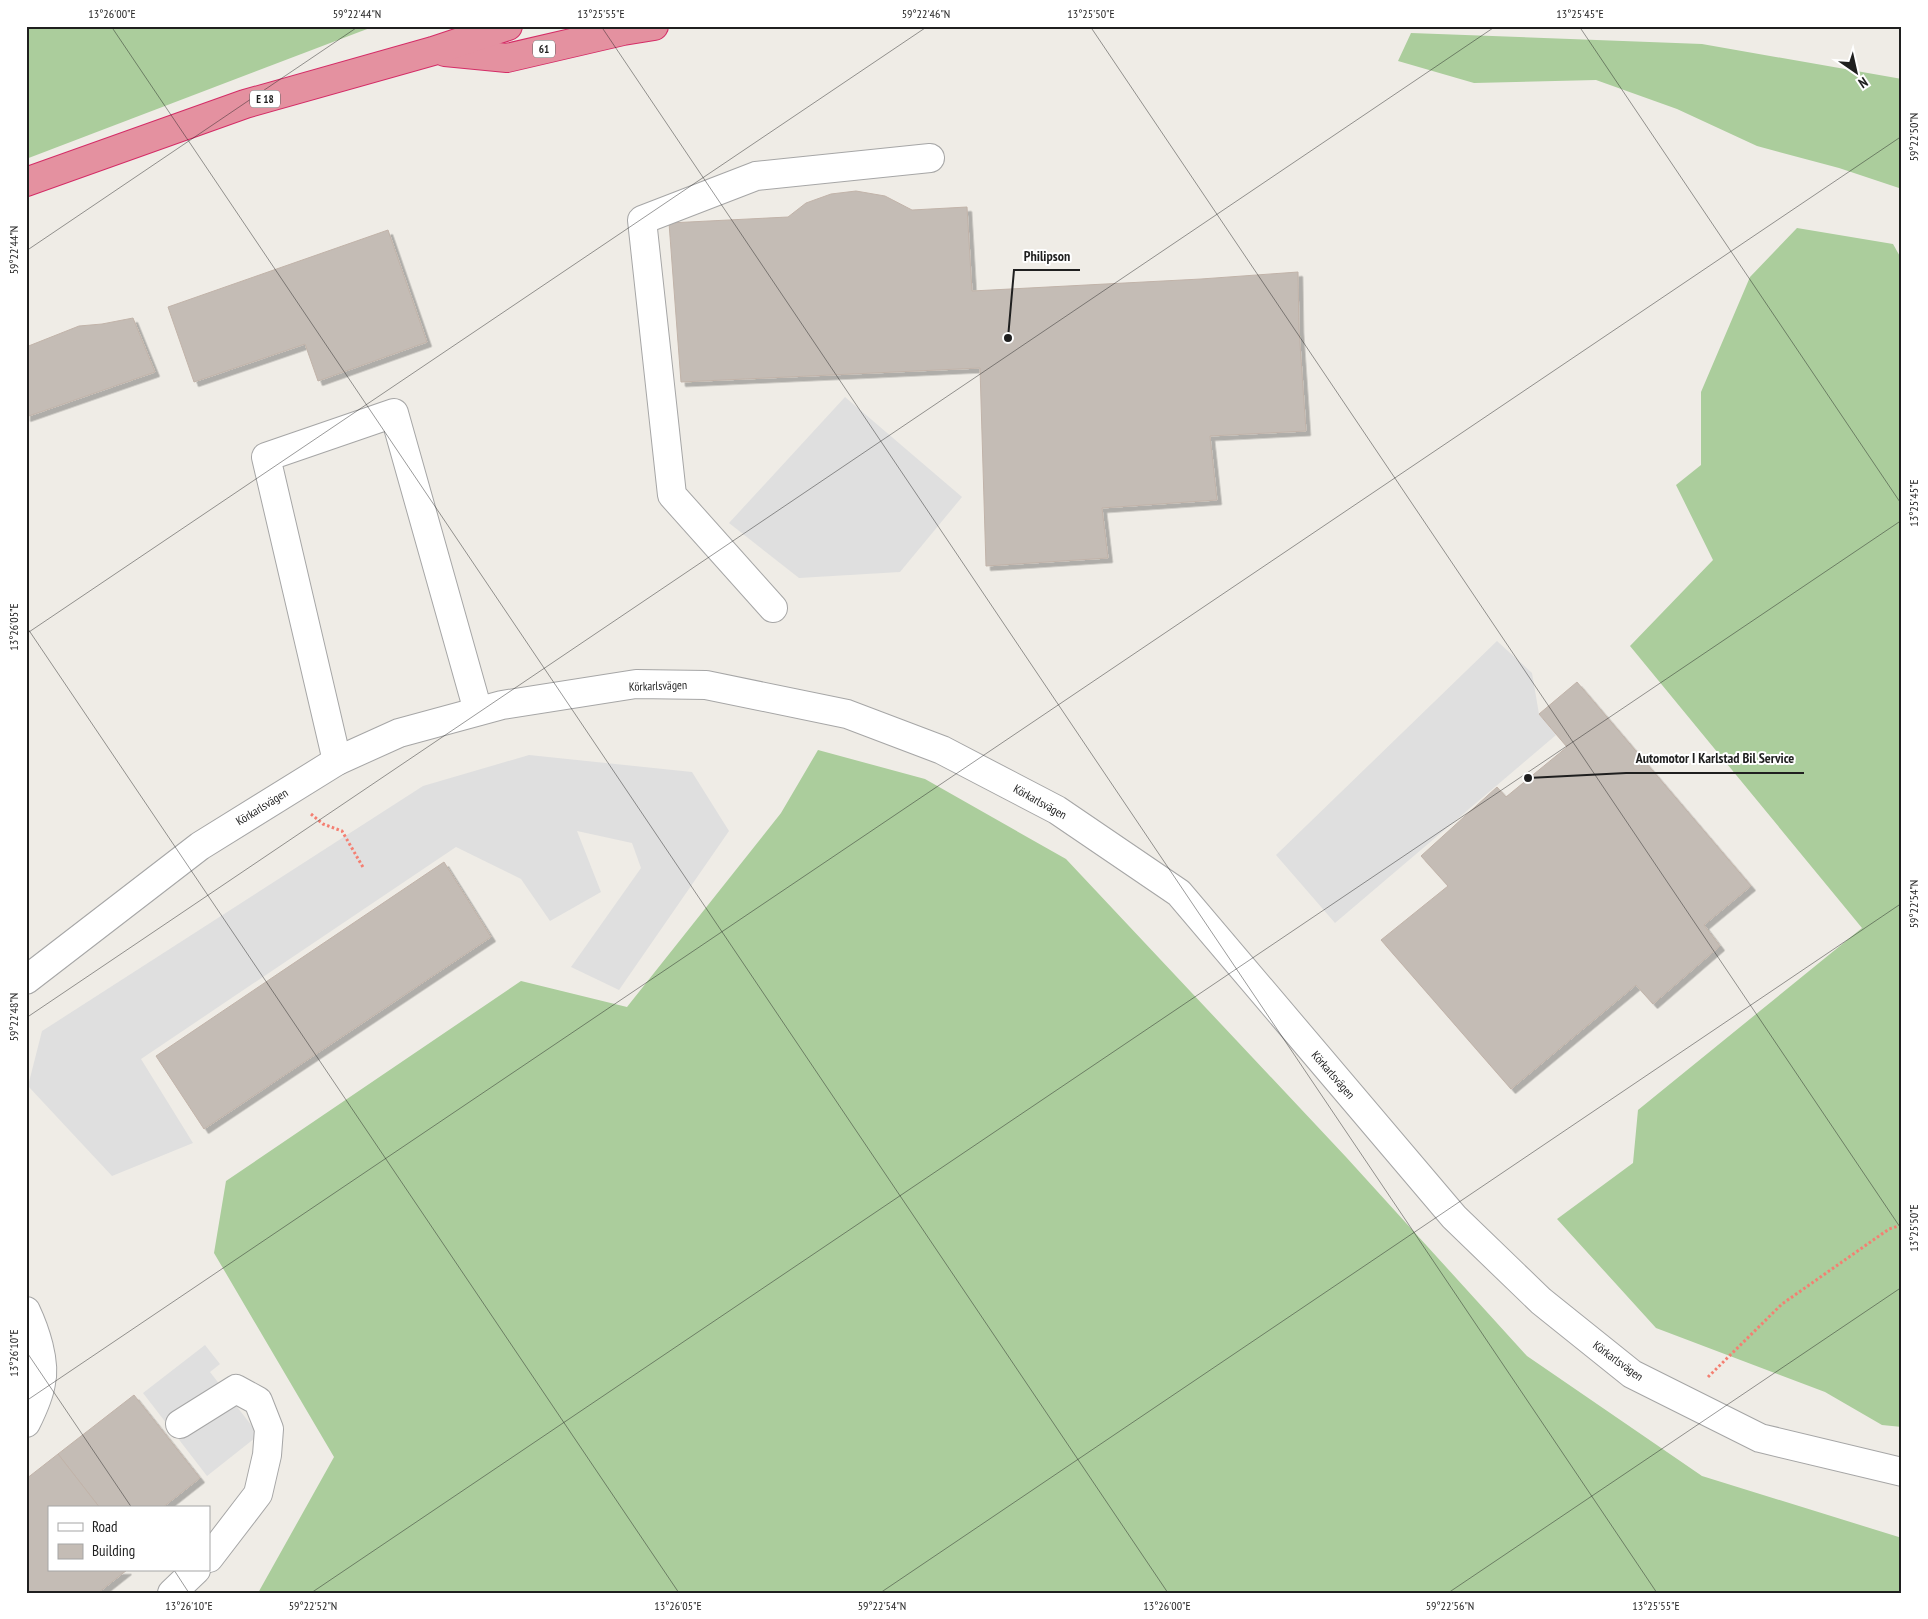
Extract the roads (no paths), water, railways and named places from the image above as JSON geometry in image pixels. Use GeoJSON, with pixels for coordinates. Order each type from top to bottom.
{"type":"FeatureCollection","features":[{"type":"Feature","properties":{"kind":"highway","name":"E 18"},"geometry":{"type":"LineString","coordinates":[[26,182],[245,104],[433,51],[508,26]]}},
{"type":"Feature","properties":{"kind":"highway","name":"61"},"geometry":{"type":"LineString","coordinates":[[433,51],[506,58],[623,31],[654,26]]}},
{"type":"Feature","properties":{"kind":"street"},"geometry":{"type":"LineString","coordinates":[[773,608],[672,495],[642,220],[756,176],[930,158]]}},
{"type":"Feature","properties":{"kind":"street"},"geometry":{"type":"LineString","coordinates":[[337,761],[266,457],[394,413],[478,711]]}},
{"type":"Feature","properties":{"kind":"street","name":"Körkarlsvägen"},"geometry":{"type":"LineString","coordinates":[[26,980],[200,846],[337,761],[399,733],[502,705],[636,684],[706,685],[848,714],[942,750],[1057,810],[1179,893],[1454,1216],[1542,1301],[1632,1374],[1760,1438],[1902,1472]]}},
{"type":"Feature","properties":{"kind":"street"},"geometry":{"type":"LineString","coordinates":[[26,1311],[32,1322],[40,1352],[42,1382],[26,1423]]}},
{"type":"Feature","properties":{"kind":"street"},"geometry":{"type":"LineString","coordinates":[[180,1424],[236,1389],[258,1401],[269,1428],[267,1455],[258,1494],[210,1557]]}},
{"type":"Feature","properties":{"kind":"street"},"geometry":{"type":"LineString","coordinates":[[172,1593],[194,1572]]}},
{"type":"Feature","properties":{"kind":"place","name":"Philipson"},"geometry":{"type":"Point","coordinates":[1008,338]}},
{"type":"Feature","properties":{"kind":"place","name":"Automotor I Karlstad Bil Service"},"geometry":{"type":"Point","coordinates":[1528,778]}}]}
